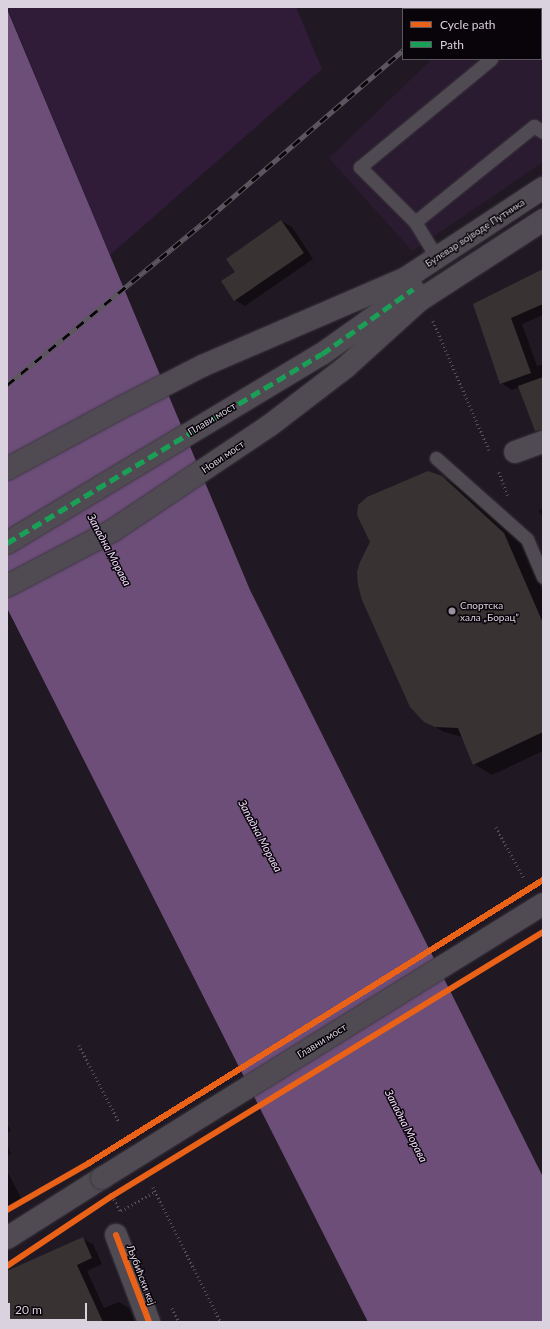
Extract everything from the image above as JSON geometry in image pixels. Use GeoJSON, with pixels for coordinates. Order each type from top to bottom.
{"type":"FeatureCollection","features":[{"type":"Feature","properties":{"kind":"main road","name":"Булевар војводе Путника"},"geometry":{"type":"LineString","coordinates":[[413,289],[437,258],[543,188]]}},
{"type":"Feature","properties":{"kind":"main road"},"geometry":{"type":"LineString","coordinates":[[7,469],[202,366],[413,289],[543,220]]}},
{"type":"Feature","properties":{"kind":"main road","name":"Плави мост"},"geometry":{"type":"LineString","coordinates":[[7,543],[322,354],[413,289]]}},
{"type":"Feature","properties":{"kind":"main road","name":"Нови мост"},"geometry":{"type":"LineString","coordinates":[[7,586],[112,531],[269,426],[346,367],[413,289]]}},
{"type":"Feature","properties":{"kind":"main road"},"geometry":{"type":"LineString","coordinates":[[515,452],[543,442]]}},
{"type":"Feature","properties":{"kind":"main road","name":"Главни мост"},"geometry":{"type":"LineString","coordinates":[[7,1238],[107,1191],[543,904]]}},
{"type":"Feature","properties":{"kind":"main road","name":"Љубићски кеј"},"geometry":{"type":"LineString","coordinates":[[116,1235],[149,1322]]}},
{"type":"Feature","properties":{"kind":"lane"},"geometry":{"type":"LineString","coordinates":[[437,258],[415,222],[360,167],[490,60]]}},
{"type":"Feature","properties":{"kind":"lane"},"geometry":{"type":"LineString","coordinates":[[415,222],[534,126],[543,132]]}},
{"type":"Feature","properties":{"kind":"lane"},"geometry":{"type":"LineString","coordinates":[[436,458],[527,539],[543,577]]}},
{"type":"Feature","properties":{"kind":"path"},"geometry":{"type":"LineString","coordinates":[[434,321],[491,454]]}},
{"type":"Feature","properties":{"kind":"path"},"geometry":{"type":"LineString","coordinates":[[497,467],[509,496]]}},
{"type":"Feature","properties":{"kind":"path"},"geometry":{"type":"LineString","coordinates":[[496,827],[525,880]]}},
{"type":"Feature","properties":{"kind":"path"},"geometry":{"type":"LineString","coordinates":[[79,1044],[119,1122]]}},
{"type":"Feature","properties":{"kind":"path"},"geometry":{"type":"LineString","coordinates":[[121,1211],[154,1189],[221,1322]]}},
{"type":"Feature","properties":{"kind":"path"},"geometry":{"type":"LineString","coordinates":[[107,1191],[119,1192]]}},
{"type":"Feature","properties":{"kind":"shaded area"},"geometry":{"type":"Polygon","coordinates":[[[7,7],[296,7],[322,69],[110,255],[7,7]]]}},
{"type":"Feature","properties":{"kind":"shaded area"},"geometry":{"type":"Polygon","coordinates":[[[543,7],[543,162],[412,251],[329,158],[431,60],[542,60],[542,8],[485,8],[543,7]]]}},
{"type":"Feature","properties":{"kind":"water","name":"Западна Морава"},"geometry":{"type":"Polygon","coordinates":[[[7,9],[250,590],[543,1177],[543,1322],[368,1322],[7,608],[7,9]]]}},
{"type":"Feature","properties":{"kind":"building"},"geometry":{"type":"Polygon","coordinates":[[[281,220],[304,253],[234,301],[221,281],[235,272],[226,259],[281,220]]]}},
{"type":"Feature","properties":{"kind":"building"},"geometry":{"type":"Polygon","coordinates":[[[543,269],[543,304],[511,318],[531,373],[500,384],[473,304],[543,269]]]}},
{"type":"Feature","properties":{"kind":"building"},"geometry":{"type":"Polygon","coordinates":[[[543,377],[543,430],[535,431],[518,386],[543,377]]]}},
{"type":"Feature","properties":{"kind":"building","name":"Спортска хала „Борац”"},"geometry":{"type":"Polygon","coordinates":[[[428,471],[442,476],[504,533],[543,623],[543,732],[473,765],[458,728],[435,727],[424,722],[410,707],[362,600],[358,585],[357,572],[360,562],[370,542],[357,515],[358,505],[367,497],[428,471]]]}},
{"type":"Feature","properties":{"kind":"building"},"geometry":{"type":"Polygon","coordinates":[[[83,1237],[92,1258],[77,1265],[103,1322],[7,1322],[7,1271],[83,1237]]]}},
{"type":"Feature","properties":{"kind":"railway"},"geometry":{"type":"LineString","coordinates":[[7,385],[211,216],[402,51]]}},
{"type":"Feature","properties":{"kind":"marked path"},"geometry":{"type":"LineString","coordinates":[[7,543],[322,354],[413,289]]}},
{"type":"Feature","properties":{"kind":"cycle path"},"geometry":{"type":"LineString","coordinates":[[7,1210],[89,1163],[543,880]]}},
{"type":"Feature","properties":{"kind":"cycle path"},"geometry":{"type":"LineString","coordinates":[[7,1266],[112,1196],[543,932]]}},
{"type":"Feature","properties":{"kind":"cycle path"},"geometry":{"type":"LineString","coordinates":[[116,1235],[149,1322]]}},
{"type":"Feature","properties":{"kind":"place","name":"Спортска хала „Борац”"},"geometry":{"type":"Point","coordinates":[452,611]}}]}
